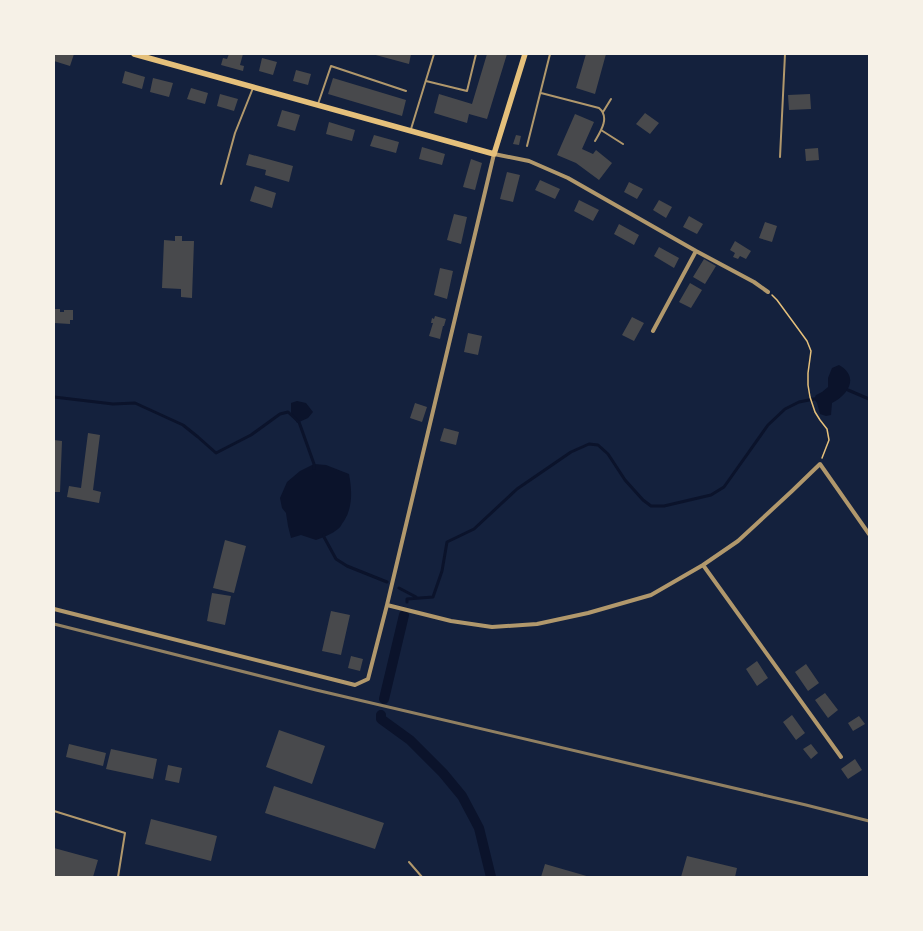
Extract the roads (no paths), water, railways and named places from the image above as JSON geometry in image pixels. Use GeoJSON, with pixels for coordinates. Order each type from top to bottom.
{"type":"FeatureCollection","features":[{"type":"Feature","properties":{"kind":"main road"},"geometry":{"type":"LineString","coordinates":[[134,54],[494,154],[525,54]]}},
{"type":"Feature","properties":{"kind":"street"},"geometry":{"type":"LineString","coordinates":[[54,609],[355,684],[368,679],[387,605],[494,154],[529,161],[568,178],[696,251],[754,282],[768,292]]}},
{"type":"Feature","properties":{"kind":"street"},"geometry":{"type":"LineString","coordinates":[[653,331],[696,251]]}},
{"type":"Feature","properties":{"kind":"street"},"geometry":{"type":"LineString","coordinates":[[387,605],[451,621],[492,627],[537,624],[588,613],[651,595],[703,565],[738,541],[820,464],[869,534]]}},
{"type":"Feature","properties":{"kind":"street"},"geometry":{"type":"LineString","coordinates":[[703,565],[841,758]]}},
{"type":"Feature","properties":{"kind":"lane"},"geometry":{"type":"LineString","coordinates":[[411,131],[434,54]]}},
{"type":"Feature","properties":{"kind":"lane"},"geometry":{"type":"LineString","coordinates":[[426,81],[467,91],[476,54]]}},
{"type":"Feature","properties":{"kind":"lane"},"geometry":{"type":"LineString","coordinates":[[527,146],[550,54]]}},
{"type":"Feature","properties":{"kind":"lane"},"geometry":{"type":"LineString","coordinates":[[780,157],[785,54]]}},
{"type":"Feature","properties":{"kind":"lane"},"geometry":{"type":"LineString","coordinates":[[318,105],[330,66],[406,91]]}},
{"type":"Feature","properties":{"kind":"lane"},"geometry":{"type":"LineString","coordinates":[[221,184],[235,133],[253,87]]}},
{"type":"Feature","properties":{"kind":"lane"},"geometry":{"type":"LineString","coordinates":[[541,93],[599,108],[603,112],[605,118],[604,125],[595,141]]}},
{"type":"Feature","properties":{"kind":"lane"},"geometry":{"type":"LineString","coordinates":[[603,112],[611,99]]}},
{"type":"Feature","properties":{"kind":"lane"},"geometry":{"type":"LineString","coordinates":[[601,130],[623,144]]}},
{"type":"Feature","properties":{"kind":"lane"},"geometry":{"type":"LineString","coordinates":[[54,811],[125,833],[118,877]]}},
{"type":"Feature","properties":{"kind":"lane"},"geometry":{"type":"LineString","coordinates":[[409,862],[422,877]]}},
{"type":"Feature","properties":{"kind":"water"},"geometry":{"type":"Polygon","coordinates":[[[839,365],[849,375],[849,386],[847,391],[838,400],[832,403],[831,415],[826,416],[820,414],[817,403],[814,399],[816,395],[828,387],[828,378],[832,368],[839,365]]]}},
{"type":"Feature","properties":{"kind":"water"},"geometry":{"type":"Polygon","coordinates":[[[297,401],[306,403],[313,412],[308,418],[297,423],[291,413],[291,403],[297,401]]]}},
{"type":"Feature","properties":{"kind":"water"},"geometry":{"type":"Polygon","coordinates":[[[314,464],[326,465],[349,474],[351,492],[349,510],[340,527],[328,535],[316,540],[301,535],[291,538],[286,513],[282,508],[280,498],[287,482],[300,471],[314,464]]]}},
{"type":"Feature","properties":{"kind":"waterway"},"geometry":{"type":"LineString","coordinates":[[848,390],[869,399]]}},
{"type":"Feature","properties":{"kind":"waterway"},"geometry":{"type":"LineString","coordinates":[[54,397],[113,404],[135,403],[183,425],[216,453],[251,435],[280,414],[288,412],[299,422],[314,464],[314,468]]}},
{"type":"Feature","properties":{"kind":"waterway"},"geometry":{"type":"LineString","coordinates":[[407,602],[407,599],[433,597],[442,571],[447,542],[474,529],[517,489],[571,452],[589,444],[598,445],[608,454],[625,480],[643,500],[651,506],[664,506],[711,495],[724,487],[768,425],[785,409],[799,402],[814,399]]}},
{"type":"Feature","properties":{"kind":"waterway"},"geometry":{"type":"LineString","coordinates":[[324,535],[336,559],[347,566],[387,582]]}},
{"type":"Feature","properties":{"kind":"waterway"},"geometry":{"type":"LineString","coordinates":[[399,588],[416,597]]}},
{"type":"Feature","properties":{"kind":"waterway"},"geometry":{"type":"LineString","coordinates":[[384,699],[404,615]]}},
{"type":"Feature","properties":{"kind":"waterway"},"geometry":{"type":"LineString","coordinates":[[381,715],[381,719],[410,740],[443,773],[462,796],[479,828],[491,877]]}},
{"type":"Feature","properties":{"kind":"railway"},"geometry":{"type":"LineString","coordinates":[[54,624],[316,690],[869,821]]}}]}
